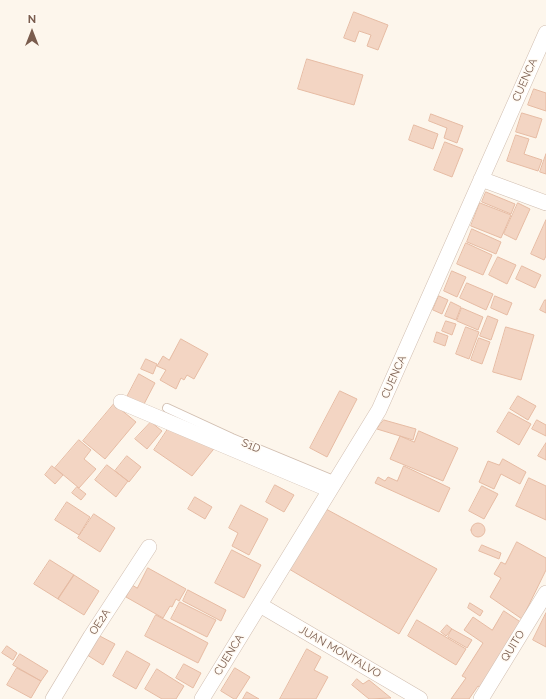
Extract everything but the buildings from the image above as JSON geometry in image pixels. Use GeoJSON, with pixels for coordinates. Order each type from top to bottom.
{"type":"FeatureCollection","features":[{"type":"Feature","properties":{"kind":"street","name":"CUENCA"},"geometry":{"type":"LineString","coordinates":[[202,699],[380,410],[546,33]]}},
{"type":"Feature","properties":{"kind":"street"},"geometry":{"type":"LineString","coordinates":[[481,179],[546,202]]}},
{"type":"Feature","properties":{"kind":"street"},"geometry":{"type":"LineString","coordinates":[[121,402],[333,486]]}},
{"type":"Feature","properties":{"kind":"street","name":"OE2A"},"geometry":{"type":"LineString","coordinates":[[53,699],[91,636],[149,547]]}},
{"type":"Feature","properties":{"kind":"street","name":"QUITO"},"geometry":{"type":"LineString","coordinates":[[481,699],[546,593]]}},
{"type":"Feature","properties":{"kind":"street","name":"JUAN MONTALVO"},"geometry":{"type":"LineString","coordinates":[[260,605],[420,699]]}},
{"type":"Feature","properties":{"kind":"lane","name":"S1D"},"geometry":{"type":"LineString","coordinates":[[167,408],[333,486]]}}]}
